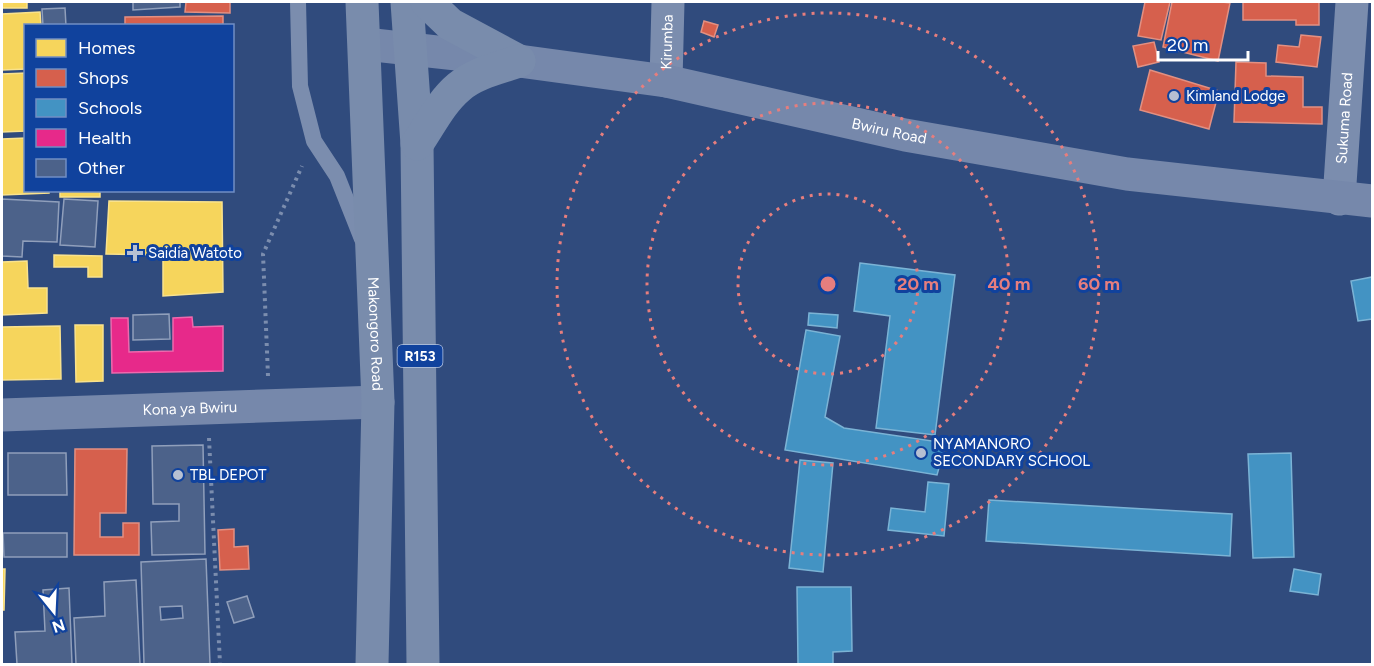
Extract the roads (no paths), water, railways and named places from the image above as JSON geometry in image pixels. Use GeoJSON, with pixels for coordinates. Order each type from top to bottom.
{"type":"FeatureCollection","features":[{"type":"Feature","properties":{"kind":"main road","name":"Makongoro Road"},"geometry":{"type":"LineString","coordinates":[[362,2],[378,402],[372,664]]}},
{"type":"Feature","properties":{"kind":"main road","name":"R153"},"geometry":{"type":"LineString","coordinates":[[407,2],[417,144],[423,664]]}},
{"type":"Feature","properties":{"kind":"main road"},"geometry":{"type":"LineString","coordinates":[[427,2],[450,24],[519,61]]}},
{"type":"Feature","properties":{"kind":"main road","name":"Bwiru Road"},"geometry":{"type":"LineString","coordinates":[[365,44],[519,61],[666,81],[905,135],[1104,170],[1339,199],[1372,201]]}},
{"type":"Feature","properties":{"kind":"main road"},"geometry":{"type":"LineString","coordinates":[[417,144],[440,108],[459,86],[480,75],[519,61]]}},
{"type":"Feature","properties":{"kind":"main road","name":"Kona ya Bwiru"},"geometry":{"type":"LineString","coordinates":[[2,415],[378,402]]}},
{"type":"Feature","properties":{"kind":"street","name":"Kirumba"},"geometry":{"type":"LineString","coordinates":[[666,81],[668,2]]}},
{"type":"Feature","properties":{"kind":"street","name":"Sukuma Road"},"geometry":{"type":"LineString","coordinates":[[1339,199],[1352,2]]}},
{"type":"Feature","properties":{"kind":"lane"},"geometry":{"type":"LineString","coordinates":[[298,2],[300,86],[314,141],[337,176],[373,269]]}},
{"type":"Feature","properties":{"kind":"place","name":"Kimland Lodge"},"geometry":{"type":"Point","coordinates":[1174,96]}},
{"type":"Feature","properties":{"kind":"place","name":"Saidia Watoto"},"geometry":{"type":"Point","coordinates":[135,253]}},
{"type":"Feature","properties":{"kind":"place","name":"NYAMANORO SECONDARY SCHOOL"},"geometry":{"type":"Point","coordinates":[921,453]}},
{"type":"Feature","properties":{"kind":"place","name":"TBL DEPOT"},"geometry":{"type":"Point","coordinates":[178,475]}}]}
